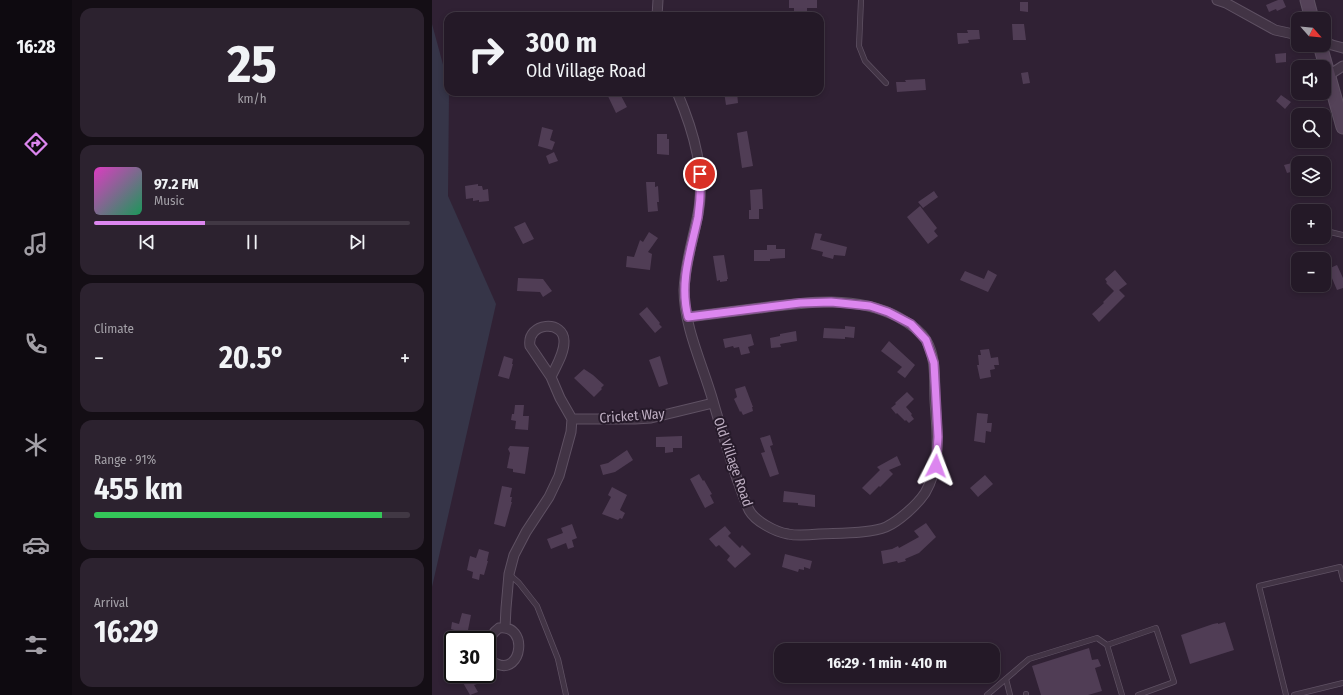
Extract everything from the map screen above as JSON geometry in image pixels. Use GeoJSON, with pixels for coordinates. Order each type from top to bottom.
{"type":"FeatureCollection","features":[{"type":"Feature","properties":{"kind":"main road"},"geometry":{"type":"LineString","coordinates":[[1307,0],[1310,12]]}},
{"type":"Feature","properties":{"kind":"main road"},"geometry":{"type":"LineString","coordinates":[[1331,82],[1343,127]]}},
{"type":"Feature","properties":{"kind":"street"},"geometry":{"type":"LineString","coordinates":[[657,12],[658,0]]}},
{"type":"Feature","properties":{"kind":"street"},"geometry":{"type":"LineString","coordinates":[[1217,0],[1226,3],[1275,30],[1291,33]]}},
{"type":"Feature","properties":{"kind":"street"},"geometry":{"type":"LineString","coordinates":[[1331,46],[1343,48]]}},
{"type":"Feature","properties":{"kind":"street"},"geometry":{"type":"LineString","coordinates":[[1331,74],[1343,66]]}},
{"type":"Feature","properties":{"kind":"street","name":"Old Village Road"},"geometry":{"type":"LineString","coordinates":[[679,96],[695,143],[700,165],[701,183],[698,218],[685,274],[685,308],[698,356],[732,464],[751,513],[771,529],[789,535],[861,532],[885,528],[910,511],[925,493],[936,466],[938,437],[934,363],[926,340],[911,324],[888,312],[870,306],[831,302],[800,303],[688,317]]}},
{"type":"Feature","properties":{"kind":"street"},"geometry":{"type":"LineString","coordinates":[[505,628],[509,574],[512,560],[519,544],[547,500],[559,476],[571,432],[572,419],[560,398],[551,377],[534,353],[530,343],[531,335],[543,326],[556,328],[562,333],[564,338],[562,351],[551,377]]}},
{"type":"Feature","properties":{"kind":"street","name":"Cricket Way"},"geometry":{"type":"LineString","coordinates":[[572,419],[651,418],[714,403]]}},
{"type":"Feature","properties":{"kind":"lane"},"geometry":{"type":"LineString","coordinates":[[861,0],[859,46],[865,61],[886,83]]}},
{"type":"Feature","properties":{"kind":"lane"},"geometry":{"type":"LineString","coordinates":[[1331,232],[1343,235]]}},
{"type":"Feature","properties":{"kind":"lane"},"geometry":{"type":"LineString","coordinates":[[1286,695],[1259,586],[1341,567],[1343,579]]}},
{"type":"Feature","properties":{"kind":"lane"},"geometry":{"type":"LineString","coordinates":[[509,574],[519,583],[537,606],[558,660],[566,695]]}},
{"type":"Feature","properties":{"kind":"lane"},"geometry":{"type":"LineString","coordinates":[[1107,645],[1156,628],[1174,682],[1138,695]]}},
{"type":"Feature","properties":{"kind":"lane"},"geometry":{"type":"LineString","coordinates":[[988,695],[1029,659],[1097,638],[1107,645],[1122,695]]}},
{"type":"Feature","properties":{"kind":"lane"},"geometry":{"type":"LineString","coordinates":[[1006,679],[1010,695]]}},
{"type":"Feature","properties":{"kind":"lane"},"geometry":{"type":"LineString","coordinates":[[1294,695],[1343,683]]}},
{"type":"Feature","properties":{"kind":"shaded area"},"geometry":{"type":"Polygon","coordinates":[[[432,24],[444,68],[444,96],[449,96],[448,196],[496,304],[432,587],[432,24]]]}},
{"type":"Feature","properties":{"kind":"building"},"geometry":{"type":"Polygon","coordinates":[[[789,0],[817,0],[817,8],[807,8],[807,12],[794,12],[794,8],[789,8],[789,0]]]}},
{"type":"Feature","properties":{"kind":"building"},"geometry":{"type":"Polygon","coordinates":[[[1278,0],[1283,0],[1286,7],[1277,11],[1276,9],[1269,12],[1266,5],[1278,0]]]}},
{"type":"Feature","properties":{"kind":"building"},"geometry":{"type":"Polygon","coordinates":[[[1020,2],[1028,2],[1028,12],[1020,11],[1020,2]]]}},
{"type":"Feature","properties":{"kind":"building"},"geometry":{"type":"Polygon","coordinates":[[[1012,24],[1024,24],[1026,40],[1013,40],[1012,24]]]}},
{"type":"Feature","properties":{"kind":"building"},"geometry":{"type":"Polygon","coordinates":[[[967,30],[979,30],[980,39],[968,40],[969,43],[958,44],[957,33],[968,33],[967,30]]]}},
{"type":"Feature","properties":{"kind":"building"},"geometry":{"type":"Polygon","coordinates":[[[1286,53],[1286,62],[1276,63],[1275,54],[1286,53]]]}},
{"type":"Feature","properties":{"kind":"building"},"geometry":{"type":"Polygon","coordinates":[[[1028,72],[1030,83],[1023,84],[1021,73],[1028,72]]]}},
{"type":"Feature","properties":{"kind":"building"},"geometry":{"type":"Polygon","coordinates":[[[925,79],[926,90],[897,92],[896,82],[925,79]]]}},
{"type":"Feature","properties":{"kind":"building"},"geometry":{"type":"Polygon","coordinates":[[[1281,95],[1291,102],[1285,109],[1276,101],[1281,95]]]}},
{"type":"Feature","properties":{"kind":"building"},"geometry":{"type":"Polygon","coordinates":[[[608,96],[621,96],[627,107],[616,113],[608,96]]]}},
{"type":"Feature","properties":{"kind":"building"},"geometry":{"type":"Polygon","coordinates":[[[725,96],[737,96],[738,103],[726,105],[725,96]]]}},
{"type":"Feature","properties":{"kind":"building"},"geometry":{"type":"Polygon","coordinates":[[[542,127],[553,130],[550,140],[555,142],[552,150],[538,146],[542,127]]]}},
{"type":"Feature","properties":{"kind":"building"},"geometry":{"type":"Polygon","coordinates":[[[747,131],[753,166],[742,168],[737,133],[747,131]]]}},
{"type":"Feature","properties":{"kind":"building"},"geometry":{"type":"Polygon","coordinates":[[[657,134],[667,134],[667,139],[669,139],[669,155],[657,154],[657,134]]]}},
{"type":"Feature","properties":{"kind":"building"},"geometry":{"type":"Polygon","coordinates":[[[554,152],[558,161],[549,164],[546,156],[554,152]]]}},
{"type":"Feature","properties":{"kind":"building"},"geometry":{"type":"Polygon","coordinates":[[[1291,163],[1291,172],[1287,173],[1284,165],[1291,163]]]}},
{"type":"Feature","properties":{"kind":"building"},"geometry":{"type":"Polygon","coordinates":[[[646,182],[655,182],[655,187],[658,186],[658,211],[648,212],[646,182]]]}},
{"type":"Feature","properties":{"kind":"building"},"geometry":{"type":"Polygon","coordinates":[[[478,184],[478,186],[482,186],[483,190],[488,189],[489,201],[479,202],[479,200],[473,201],[473,198],[466,199],[465,186],[478,184]]]}},
{"type":"Feature","properties":{"kind":"building"},"geometry":{"type":"Polygon","coordinates":[[[762,189],[763,209],[759,209],[759,219],[749,219],[749,210],[751,210],[750,190],[762,189]]]}},
{"type":"Feature","properties":{"kind":"building"},"geometry":{"type":"Polygon","coordinates":[[[934,191],[938,197],[923,208],[918,202],[934,191]]]}},
{"type":"Feature","properties":{"kind":"building"},"geometry":{"type":"Polygon","coordinates":[[[920,206],[937,228],[934,231],[938,236],[928,244],[907,217],[920,206]]]}},
{"type":"Feature","properties":{"kind":"building"},"geometry":{"type":"Polygon","coordinates":[[[525,222],[534,239],[523,244],[514,227],[525,222]]]}},
{"type":"Feature","properties":{"kind":"building"},"geometry":{"type":"Polygon","coordinates":[[[649,232],[658,238],[648,252],[652,254],[650,270],[626,267],[627,256],[634,257],[640,240],[643,242],[649,232]]]}},
{"type":"Feature","properties":{"kind":"building"},"geometry":{"type":"Polygon","coordinates":[[[815,233],[822,234],[820,240],[847,247],[845,256],[834,255],[833,259],[822,256],[823,252],[811,249],[815,233]]]}},
{"type":"Feature","properties":{"kind":"building"},"geometry":{"type":"Polygon","coordinates":[[[767,245],[776,245],[776,249],[785,249],[785,258],[770,259],[770,261],[754,261],[754,250],[767,250],[767,245]]]}},
{"type":"Feature","properties":{"kind":"building"},"geometry":{"type":"Polygon","coordinates":[[[724,255],[728,279],[727,281],[720,282],[720,280],[717,281],[713,256],[724,255]]]}},
{"type":"Feature","properties":{"kind":"building"},"geometry":{"type":"Polygon","coordinates":[[[1337,265],[1343,278],[1343,288],[1337,290],[1331,276],[1331,268],[1337,265]]]}},
{"type":"Feature","properties":{"kind":"building"},"geometry":{"type":"Polygon","coordinates":[[[988,270],[997,275],[988,292],[960,280],[965,271],[984,279],[988,270]]]}},
{"type":"Feature","properties":{"kind":"building"},"geometry":{"type":"Polygon","coordinates":[[[1115,270],[1127,284],[1119,290],[1125,296],[1099,322],[1092,314],[1114,291],[1106,283],[1107,282],[1105,279],[1115,270]]]}},
{"type":"Feature","properties":{"kind":"building"},"geometry":{"type":"Polygon","coordinates":[[[518,278],[543,279],[552,291],[543,297],[540,292],[517,291],[518,278]]]}},
{"type":"Feature","properties":{"kind":"building"},"geometry":{"type":"Polygon","coordinates":[[[647,307],[662,327],[655,333],[639,314],[647,307]]]}},
{"type":"Feature","properties":{"kind":"building"},"geometry":{"type":"Polygon","coordinates":[[[845,326],[855,327],[854,338],[823,338],[824,328],[845,329],[845,326]]]}},
{"type":"Feature","properties":{"kind":"building"},"geometry":{"type":"Polygon","coordinates":[[[796,331],[797,341],[780,344],[781,347],[771,348],[770,338],[780,336],[780,334],[796,331]]]}},
{"type":"Feature","properties":{"kind":"building"},"geometry":{"type":"Polygon","coordinates":[[[751,334],[754,345],[748,347],[750,353],[741,355],[739,347],[734,348],[733,346],[725,348],[723,339],[751,334]]]}},
{"type":"Feature","properties":{"kind":"building"},"geometry":{"type":"Polygon","coordinates":[[[889,341],[915,365],[905,378],[897,372],[902,367],[881,351],[889,341]]]}},
{"type":"Feature","properties":{"kind":"building"},"geometry":{"type":"Polygon","coordinates":[[[989,349],[991,358],[998,357],[999,365],[994,365],[995,369],[990,370],[991,377],[980,379],[977,365],[979,365],[978,355],[981,355],[980,350],[989,349]]]}},
{"type":"Feature","properties":{"kind":"building"},"geometry":{"type":"Polygon","coordinates":[[[504,356],[513,359],[509,379],[498,376],[504,356]]]}},
{"type":"Feature","properties":{"kind":"building"},"geometry":{"type":"Polygon","coordinates":[[[660,356],[668,384],[659,387],[649,360],[660,356]]]}},
{"type":"Feature","properties":{"kind":"building"},"geometry":{"type":"Polygon","coordinates":[[[584,369],[604,385],[594,397],[574,378],[584,369]]]}},
{"type":"Feature","properties":{"kind":"building"},"geometry":{"type":"Polygon","coordinates":[[[745,386],[753,407],[753,411],[743,415],[734,399],[737,397],[735,389],[745,386]]]}},
{"type":"Feature","properties":{"kind":"building"},"geometry":{"type":"Polygon","coordinates":[[[907,392],[914,399],[906,407],[914,419],[909,423],[897,413],[896,414],[891,408],[907,392]]]}},
{"type":"Feature","properties":{"kind":"building"},"geometry":{"type":"Polygon","coordinates":[[[515,405],[524,405],[523,416],[529,416],[528,430],[515,429],[516,421],[511,420],[512,414],[514,414],[515,405]]]}},
{"type":"Feature","properties":{"kind":"building"},"geometry":{"type":"Polygon","coordinates":[[[977,413],[988,414],[987,423],[992,423],[991,432],[986,431],[985,443],[974,441],[977,413]]]}},
{"type":"Feature","properties":{"kind":"building"},"geometry":{"type":"Polygon","coordinates":[[[770,435],[773,445],[770,446],[779,474],[770,477],[761,453],[765,452],[760,438],[770,435]]]}},
{"type":"Feature","properties":{"kind":"building"},"geometry":{"type":"Polygon","coordinates":[[[682,436],[682,448],[673,448],[673,452],[665,453],[665,447],[656,447],[656,437],[682,436]]]}},
{"type":"Feature","properties":{"kind":"building"},"geometry":{"type":"Polygon","coordinates":[[[510,446],[529,447],[525,474],[513,472],[513,469],[507,468],[510,453],[508,449],[510,446]]]}},
{"type":"Feature","properties":{"kind":"building"},"geometry":{"type":"Polygon","coordinates":[[[627,450],[633,460],[615,472],[603,475],[600,465],[608,463],[627,450]]]}},
{"type":"Feature","properties":{"kind":"building"},"geometry":{"type":"Polygon","coordinates":[[[897,456],[901,465],[889,470],[893,474],[870,495],[862,488],[880,470],[877,467],[897,456]]]}},
{"type":"Feature","properties":{"kind":"building"},"geometry":{"type":"Polygon","coordinates":[[[699,474],[712,494],[710,495],[714,503],[705,508],[690,479],[699,474]]]}},
{"type":"Feature","properties":{"kind":"building"},"geometry":{"type":"Polygon","coordinates":[[[985,475],[993,484],[978,497],[970,488],[985,475]]]}},
{"type":"Feature","properties":{"kind":"building"},"geometry":{"type":"Polygon","coordinates":[[[502,486],[512,488],[510,497],[512,497],[512,502],[505,527],[494,524],[502,486]]]}},
{"type":"Feature","properties":{"kind":"building"},"geometry":{"type":"Polygon","coordinates":[[[612,487],[627,495],[620,510],[625,513],[622,519],[620,518],[618,520],[602,514],[611,497],[608,495],[612,487]]]}},
{"type":"Feature","properties":{"kind":"building"},"geometry":{"type":"Polygon","coordinates":[[[784,491],[815,495],[815,507],[798,505],[798,503],[783,502],[784,491]]]}},
{"type":"Feature","properties":{"kind":"building"},"geometry":{"type":"Polygon","coordinates":[[[926,523],[936,537],[919,553],[905,559],[906,561],[883,564],[881,551],[898,546],[899,548],[919,537],[914,531],[926,523]]]}},
{"type":"Feature","properties":{"kind":"building"},"geometry":{"type":"Polygon","coordinates":[[[572,524],[577,538],[572,540],[574,547],[568,549],[566,543],[551,549],[547,539],[563,533],[561,528],[572,524]]]}},
{"type":"Feature","properties":{"kind":"building"},"geometry":{"type":"Polygon","coordinates":[[[725,526],[731,533],[728,536],[740,548],[742,545],[751,554],[735,568],[727,560],[730,556],[719,545],[716,547],[709,539],[725,526]]]}},
{"type":"Feature","properties":{"kind":"building"},"geometry":{"type":"Polygon","coordinates":[[[479,549],[489,552],[484,575],[480,574],[479,580],[472,578],[473,572],[467,570],[470,556],[476,558],[479,549]]]}},
{"type":"Feature","properties":{"kind":"building"},"geometry":{"type":"Polygon","coordinates":[[[785,554],[812,561],[810,569],[804,567],[804,570],[799,569],[798,572],[782,567],[785,554]]]}},
{"type":"Feature","properties":{"kind":"building"},"geometry":{"type":"Polygon","coordinates":[[[462,613],[471,615],[468,631],[451,629],[452,622],[459,624],[462,613]]]}},
{"type":"Feature","properties":{"kind":"building"},"geometry":{"type":"Polygon","coordinates":[[[1225,622],[1234,650],[1190,664],[1181,635],[1213,624],[1225,622]]]}},
{"type":"Feature","properties":{"kind":"building"},"geometry":{"type":"Polygon","coordinates":[[[1089,648],[1092,660],[1098,659],[1101,666],[1095,668],[1102,691],[1088,695],[1041,695],[1032,666],[1089,648]]]}},
{"type":"Feature","properties":{"kind":"building"},"geometry":{"type":"Polygon","coordinates":[[[463,683],[476,683],[474,685],[478,692],[470,695],[463,683]]]}},
{"type":"Feature","properties":{"kind":"route"},"geometry":{"type":"LineString","coordinates":[[700,174],[701,183],[698,218],[685,274],[685,308],[688,317],[800,303],[831,302],[870,306],[888,312],[911,324],[926,340],[934,363],[938,437],[936,466]]}}]}
